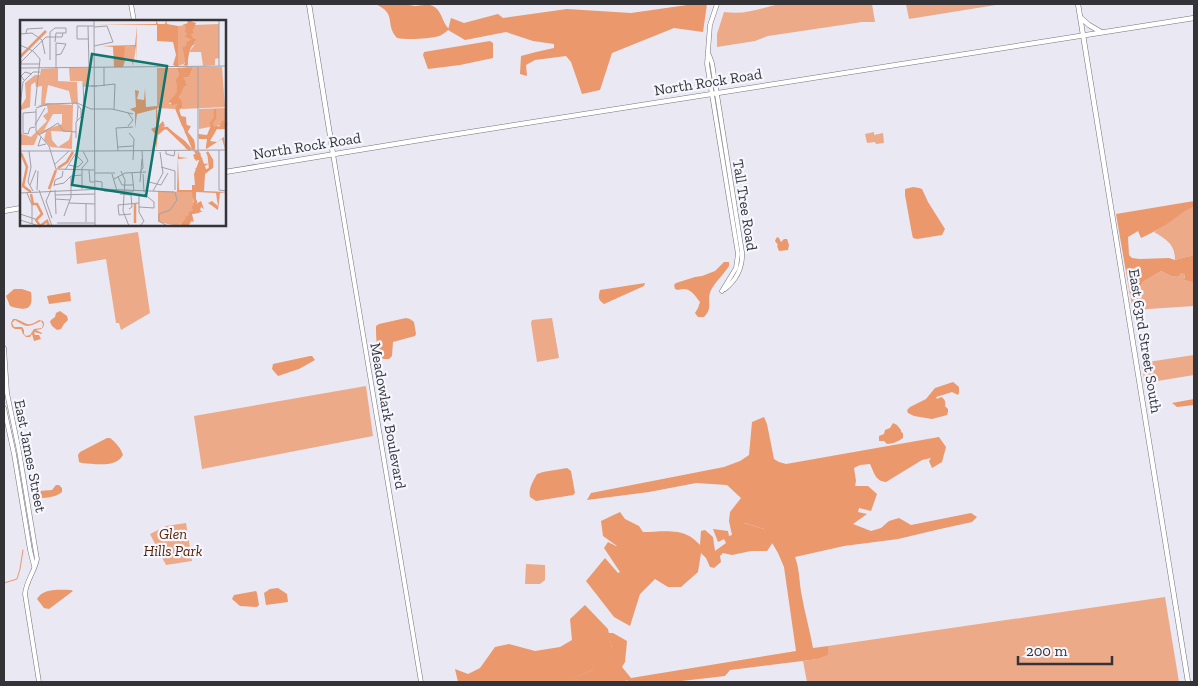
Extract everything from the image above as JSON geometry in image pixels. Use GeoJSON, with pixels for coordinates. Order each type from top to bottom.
{"type":"FeatureCollection","features":[{"type":"Feature","properties":{"kind":"main road"},"geometry":{"type":"LineString","coordinates":[[309,4],[333,154]]}},
{"type":"Feature","properties":{"kind":"main road","name":"East 63rd Street South"},"geometry":{"type":"LineString","coordinates":[[1078,4],[1188,682]]}},
{"type":"Feature","properties":{"kind":"main road"},"geometry":{"type":"LineString","coordinates":[[1080,17],[1089,26],[1103,32]]}},
{"type":"Feature","properties":{"kind":"main road","name":"North Rock Road"},"geometry":{"type":"LineString","coordinates":[[226,172],[1194,18]]}},
{"type":"Feature","properties":{"kind":"main road"},"geometry":{"type":"LineString","coordinates":[[4,211],[20,208]]}},
{"type":"Feature","properties":{"kind":"street"},"geometry":{"type":"LineString","coordinates":[[131,4],[134,20]]}},
{"type":"Feature","properties":{"kind":"street","name":"Tall Tree Road"},"geometry":{"type":"LineString","coordinates":[[714,94],[742,258],[741,267],[737,275],[722,291],[736,268],[738,254],[714,94],[712,64],[708,53],[710,25],[717,4]]}},
{"type":"Feature","properties":{"kind":"street","name":"Meadowlark Boulevard"},"geometry":{"type":"LineString","coordinates":[[333,154],[422,682]]}},
{"type":"Feature","properties":{"kind":"street","name":"East James Street"},"geometry":{"type":"LineString","coordinates":[[4,348],[7,393],[37,559],[25,594],[39,682]]}},
{"type":"Feature","properties":{"kind":"street","name":"East James Street"},"geometry":{"type":"LineString","coordinates":[[4,408],[34,566]]}},
{"type":"Feature","properties":{"kind":"green space"},"geometry":{"type":"Polygon","coordinates":[[[779,4],[872,4],[875,22],[862,22],[768,36],[755,41],[717,47],[717,34],[724,12],[745,12],[779,4]]]}},
{"type":"Feature","properties":{"kind":"green space"},"geometry":{"type":"Polygon","coordinates":[[[906,4],[1002,4],[909,19],[906,4]]]}},
{"type":"Feature","properties":{"kind":"green space"},"geometry":{"type":"Polygon","coordinates":[[[874,132],[874,135],[883,133],[884,143],[867,143],[865,134],[874,132]]]}},
{"type":"Feature","properties":{"kind":"green space"},"geometry":{"type":"Polygon","coordinates":[[[1194,207],[1194,255],[1175,260],[1172,246],[1154,232],[1188,208],[1194,207]]]}},
{"type":"Feature","properties":{"kind":"green space"},"geometry":{"type":"Polygon","coordinates":[[[138,232],[150,313],[121,330],[119,323],[116,323],[106,259],[77,264],[75,242],[138,232]]]}},
{"type":"Feature","properties":{"kind":"green space"},"geometry":{"type":"Polygon","coordinates":[[[1161,271],[1178,277],[1182,273],[1185,274],[1184,280],[1194,283],[1194,306],[1133,310],[1130,295],[1138,291],[1143,282],[1161,271]]]}},
{"type":"Feature","properties":{"kind":"green space"},"geometry":{"type":"Polygon","coordinates":[[[552,318],[559,358],[537,362],[532,320],[552,318]]]}},
{"type":"Feature","properties":{"kind":"green space"},"geometry":{"type":"Polygon","coordinates":[[[1194,355],[1194,375],[1145,383],[1141,363],[1194,355]]]}},
{"type":"Feature","properties":{"kind":"green space"},"geometry":{"type":"Polygon","coordinates":[[[366,386],[373,436],[202,469],[194,416],[366,386]]]}},
{"type":"Feature","properties":{"kind":"green space","name":"Glen Hills Park"},"geometry":{"type":"Polygon","coordinates":[[[186,523],[192,561],[166,565],[150,534],[166,526],[186,523]]]}},
{"type":"Feature","properties":{"kind":"green space"},"geometry":{"type":"Polygon","coordinates":[[[526,564],[545,565],[545,580],[540,584],[525,584],[526,564]]]}},
{"type":"Feature","properties":{"kind":"green space"},"geometry":{"type":"Polygon","coordinates":[[[1165,597],[1179,682],[807,682],[803,661],[818,659],[827,655],[828,646],[1165,597]]]}},
{"type":"Feature","properties":{"kind":"shaded area"},"geometry":{"type":"Polygon","coordinates":[[[375,4],[433,6],[438,10],[449,29],[435,37],[397,38],[391,28],[389,15],[375,4]]]}},
{"type":"Feature","properties":{"kind":"shaded area"},"geometry":{"type":"Polygon","coordinates":[[[694,4],[707,4],[703,32],[674,28],[612,53],[600,90],[582,94],[571,62],[566,56],[535,60],[526,65],[527,76],[520,74],[521,56],[554,48],[554,44],[533,41],[506,32],[465,40],[448,30],[451,18],[464,23],[498,14],[503,18],[567,9],[631,13],[694,4]]]}},
{"type":"Feature","properties":{"kind":"shaded area"},"geometry":{"type":"Polygon","coordinates":[[[490,41],[493,43],[493,58],[460,65],[428,69],[423,55],[424,52],[490,41]]]}},
{"type":"Feature","properties":{"kind":"shaded area"},"geometry":{"type":"Polygon","coordinates":[[[913,187],[922,189],[945,229],[942,235],[913,238],[905,189],[913,187]]]}},
{"type":"Feature","properties":{"kind":"shaded area"},"geometry":{"type":"Polygon","coordinates":[[[1194,201],[1194,207],[1157,230],[1141,238],[1138,231],[1128,237],[1129,255],[1132,258],[1169,258],[1175,260],[1194,255],[1194,283],[1184,280],[1185,275],[1182,273],[1178,277],[1161,271],[1143,282],[1138,291],[1130,295],[1116,214],[1194,201]]]}},
{"type":"Feature","properties":{"kind":"shaded area"},"geometry":{"type":"Polygon","coordinates":[[[777,237],[781,242],[787,239],[788,250],[779,251],[775,241],[777,237]]]}},
{"type":"Feature","properties":{"kind":"shaded area"},"geometry":{"type":"Polygon","coordinates":[[[724,262],[729,262],[729,266],[711,290],[709,310],[704,317],[698,317],[695,313],[700,302],[698,299],[688,290],[675,289],[674,285],[715,271],[724,262]]]}},
{"type":"Feature","properties":{"kind":"shaded area"},"geometry":{"type":"Polygon","coordinates":[[[645,283],[644,286],[604,304],[599,298],[600,290],[645,283]]]}},
{"type":"Feature","properties":{"kind":"shaded area"},"geometry":{"type":"Polygon","coordinates":[[[14,289],[31,292],[30,306],[20,309],[10,306],[6,296],[14,289]]]}},
{"type":"Feature","properties":{"kind":"shaded area"},"geometry":{"type":"Polygon","coordinates":[[[70,292],[71,301],[49,304],[47,296],[70,292]]]}},
{"type":"Feature","properties":{"kind":"shaded area"},"geometry":{"type":"Polygon","coordinates":[[[60,311],[67,316],[68,320],[61,329],[57,330],[50,322],[56,313],[60,311]]]}},
{"type":"Feature","properties":{"kind":"shaded area"},"geometry":{"type":"Polygon","coordinates":[[[406,318],[414,322],[415,336],[393,342],[392,356],[389,359],[383,359],[376,339],[376,326],[406,318]]]}},
{"type":"Feature","properties":{"kind":"shaded area"},"geometry":{"type":"Polygon","coordinates":[[[13,319],[29,324],[39,320],[43,321],[44,325],[43,328],[36,330],[42,334],[34,332],[41,339],[34,341],[32,334],[30,337],[26,337],[23,334],[21,329],[12,327],[11,323],[13,319]],[[15,320],[12,323],[14,327],[22,327],[26,336],[30,335],[34,329],[42,328],[43,324],[41,321],[27,326],[15,320]]]}},
{"type":"Feature","properties":{"kind":"shaded area"},"geometry":{"type":"Polygon","coordinates":[[[310,356],[315,360],[299,369],[278,376],[272,369],[273,364],[310,356]]]}},
{"type":"Feature","properties":{"kind":"shaded area"},"geometry":{"type":"Polygon","coordinates":[[[953,382],[959,387],[958,395],[952,392],[936,397],[937,399],[941,397],[944,400],[945,406],[948,409],[947,415],[932,419],[908,413],[907,410],[910,407],[926,399],[935,388],[953,382]]]}},
{"type":"Feature","properties":{"kind":"shaded area"},"geometry":{"type":"Polygon","coordinates":[[[1194,399],[1194,405],[1177,407],[1172,403],[1194,399]]]}},
{"type":"Feature","properties":{"kind":"shaded area"},"geometry":{"type":"Polygon","coordinates":[[[764,417],[774,459],[786,464],[939,437],[946,447],[942,462],[932,468],[929,461],[931,458],[922,460],[886,482],[877,478],[870,464],[854,468],[855,486],[868,486],[877,494],[871,511],[859,508],[858,512],[867,514],[853,524],[871,531],[899,518],[911,525],[971,513],[977,517],[972,522],[898,539],[844,546],[795,557],[813,648],[828,646],[828,655],[818,659],[730,670],[725,676],[673,682],[625,682],[628,680],[622,682],[565,682],[592,670],[612,648],[608,633],[613,633],[627,641],[625,662],[622,667],[631,678],[796,651],[784,567],[764,529],[738,521],[730,512],[741,498],[727,485],[696,483],[649,492],[587,500],[591,493],[724,467],[740,461],[749,455],[752,422],[764,417]]]}},
{"type":"Feature","properties":{"kind":"shaded area"},"geometry":{"type":"Polygon","coordinates":[[[893,423],[903,433],[903,438],[889,444],[879,441],[879,436],[884,434],[885,430],[890,428],[893,423]]]}},
{"type":"Feature","properties":{"kind":"shaded area"},"geometry":{"type":"Polygon","coordinates":[[[110,438],[118,445],[123,455],[120,459],[110,464],[79,462],[78,455],[80,452],[110,438]]]}},
{"type":"Feature","properties":{"kind":"shaded area"},"geometry":{"type":"Polygon","coordinates":[[[567,468],[571,471],[575,493],[573,495],[536,501],[530,497],[530,488],[537,474],[567,468]]]}},
{"type":"Feature","properties":{"kind":"shaded area"},"geometry":{"type":"Polygon","coordinates":[[[56,485],[62,488],[62,492],[59,494],[35,498],[34,496],[39,491],[52,490],[56,485]]]}},
{"type":"Feature","properties":{"kind":"shaded area"},"geometry":{"type":"Polygon","coordinates":[[[620,512],[625,519],[639,526],[643,532],[672,531],[682,533],[691,537],[700,545],[701,531],[705,530],[713,537],[715,551],[726,543],[724,539],[718,542],[713,529],[728,531],[729,536],[732,535],[729,521],[730,512],[741,514],[744,523],[764,529],[768,534],[775,532],[778,535],[767,551],[751,551],[732,555],[723,553],[720,556],[721,562],[714,568],[710,567],[706,558],[701,553],[698,572],[681,587],[668,587],[655,579],[640,594],[630,626],[614,617],[586,581],[605,558],[618,573],[620,572],[604,548],[608,542],[617,546],[603,536],[601,521],[620,512]]]}},
{"type":"Feature","properties":{"kind":"shaded area"},"geometry":{"type":"Polygon","coordinates":[[[278,588],[287,594],[288,602],[266,605],[264,593],[270,589],[278,588]]]}},
{"type":"Feature","properties":{"kind":"shaded area"},"geometry":{"type":"Polygon","coordinates":[[[47,591],[73,591],[49,609],[44,608],[37,599],[47,591]]]}},
{"type":"Feature","properties":{"kind":"shaded area"},"geometry":{"type":"Polygon","coordinates":[[[256,591],[259,605],[257,607],[240,606],[232,599],[234,595],[256,591]]]}},
{"type":"Feature","properties":{"kind":"shaded area"},"geometry":{"type":"Polygon","coordinates":[[[585,605],[608,629],[612,648],[610,657],[592,670],[566,682],[458,682],[455,669],[468,674],[480,668],[495,647],[509,644],[535,651],[560,647],[572,640],[570,619],[585,605]]]}},
{"type":"Feature","properties":{"kind":"waterway"},"geometry":{"type":"LineString","coordinates":[[4,583],[17,579],[23,550]]}},
{"type":"Feature","properties":{"kind":"waterway"},"geometry":{"type":"LineString","coordinates":[[610,657],[619,682]]}}]}
